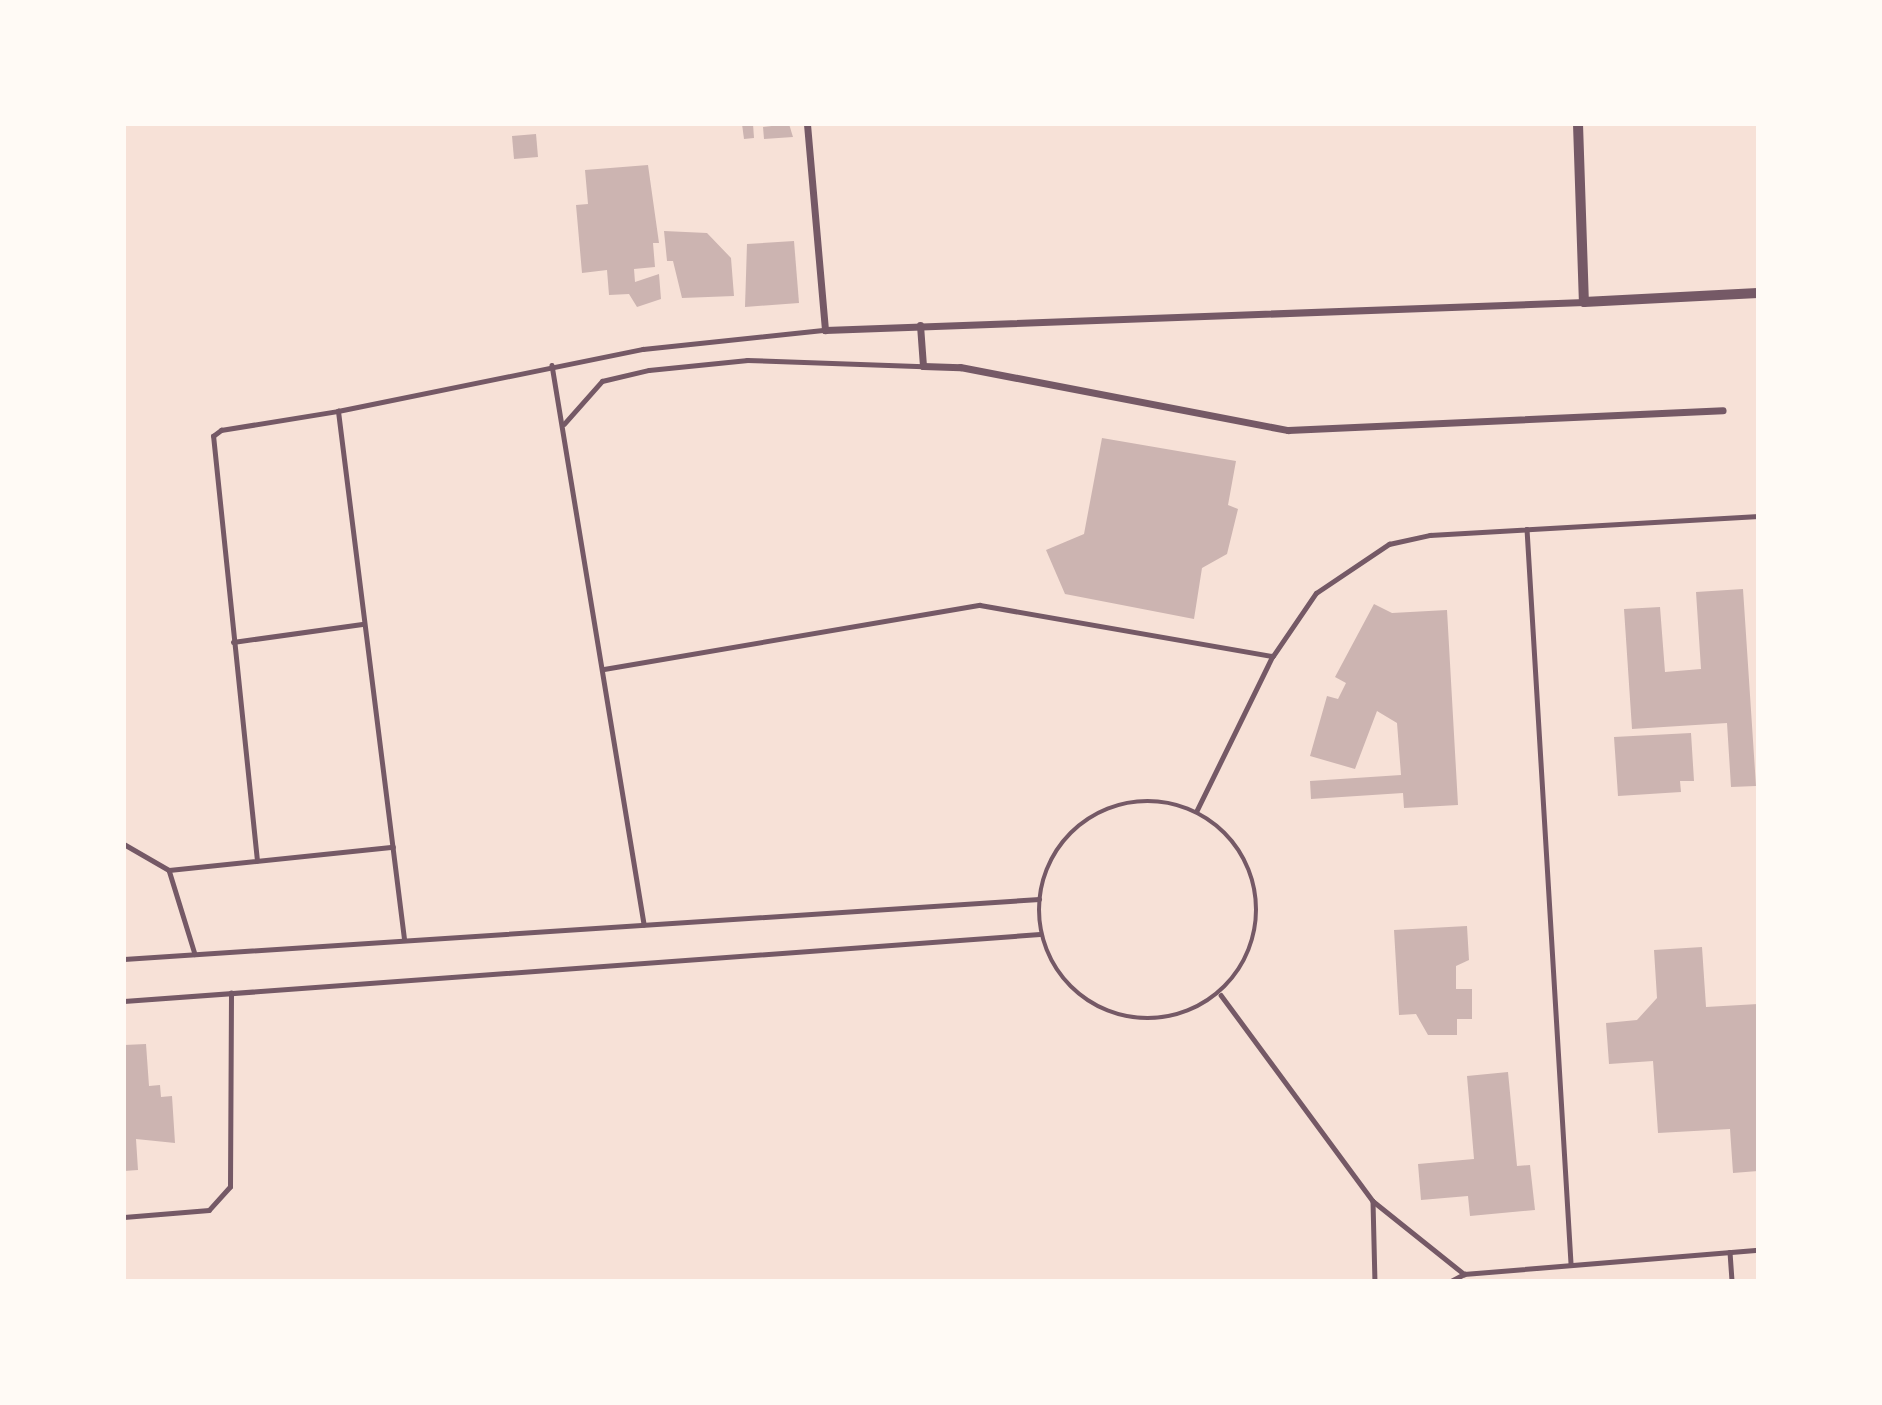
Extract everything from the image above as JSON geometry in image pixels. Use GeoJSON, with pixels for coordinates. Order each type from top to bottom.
{"type":"FeatureCollection","features":[{"type":"Feature","properties":{"kind":"street"},"geometry":{"type":"LineString","coordinates":[[807,124],[825,330],[1758,293]]}},
{"type":"Feature","properties":{"kind":"street"},"geometry":{"type":"LineString","coordinates":[[1578,124],[1584,302]]}},
{"type":"Feature","properties":{"kind":"street"},"geometry":{"type":"LineString","coordinates":[[919,325],[923,366],[960,367],[1288,430],[1723,410]]}},
{"type":"Feature","properties":{"kind":"lane"},"geometry":{"type":"LineString","coordinates":[[257,861],[213,436],[221,429],[338,411],[552,365],[825,330]]}},
{"type":"Feature","properties":{"kind":"lane"},"geometry":{"type":"LineString","coordinates":[[564,425],[602,381],[649,370],[747,360],[923,366]]}},
{"type":"Feature","properties":{"kind":"lane"},"geometry":{"type":"LineString","coordinates":[[552,365],[644,923]]}},
{"type":"Feature","properties":{"kind":"lane"},"geometry":{"type":"LineString","coordinates":[[338,411],[362,624],[404,939]]}},
{"type":"Feature","properties":{"kind":"lane"},"geometry":{"type":"LineString","coordinates":[[1197,811],[1273,656],[1316,593],[1389,544],[1527,529],[1758,516]]}},
{"type":"Feature","properties":{"kind":"lane"},"geometry":{"type":"LineString","coordinates":[[1527,529],[1571,1264]]}},
{"type":"Feature","properties":{"kind":"lane"},"geometry":{"type":"LineString","coordinates":[[604,669],[980,605],[1273,656]]}},
{"type":"Feature","properties":{"kind":"lane"},"geometry":{"type":"LineString","coordinates":[[233,642],[362,624]]}},
{"type":"Feature","properties":{"kind":"lane"},"geometry":{"type":"LineString","coordinates":[[1146,799],[1197,811],[1239,846],[1258,896],[1252,951],[1221,995],[1170,1020],[1113,1016],[1066,984],[1040,934],[1039,899],[1056,849],[1095,813],[1146,799]]}},
{"type":"Feature","properties":{"kind":"lane"},"geometry":{"type":"LineString","coordinates":[[124,844],[169,870],[393,847]]}},
{"type":"Feature","properties":{"kind":"lane"},"geometry":{"type":"LineString","coordinates":[[169,870],[195,954]]}},
{"type":"Feature","properties":{"kind":"lane"},"geometry":{"type":"LineString","coordinates":[[124,959],[1039,899]]}},
{"type":"Feature","properties":{"kind":"lane"},"geometry":{"type":"LineString","coordinates":[[124,1001],[1040,934]]}},
{"type":"Feature","properties":{"kind":"lane"},"geometry":{"type":"LineString","coordinates":[[124,1217],[209,1210],[230,1187],[231,993]]}},
{"type":"Feature","properties":{"kind":"lane"},"geometry":{"type":"LineString","coordinates":[[1221,995],[1373,1201],[1464,1274]]}},
{"type":"Feature","properties":{"kind":"lane"},"geometry":{"type":"LineString","coordinates":[[1373,1201],[1375,1281]]}},
{"type":"Feature","properties":{"kind":"lane"},"geometry":{"type":"LineString","coordinates":[[1451,1281],[1464,1274],[1758,1250]]}},
{"type":"Feature","properties":{"kind":"lane"},"geometry":{"type":"LineString","coordinates":[[1730,1252],[1732,1281]]}},
{"type":"Feature","properties":{"kind":"building"},"geometry":{"type":"Polygon","coordinates":[[[742,124],[753,124],[754,138],[744,139],[742,124]]]}},
{"type":"Feature","properties":{"kind":"building"},"geometry":{"type":"Polygon","coordinates":[[[789,124],[793,137],[764,139],[763,127],[789,124]]]}},
{"type":"Feature","properties":{"kind":"building"},"geometry":{"type":"Polygon","coordinates":[[[536,134],[538,157],[514,159],[512,136],[536,134]]]}},
{"type":"Feature","properties":{"kind":"building"},"geometry":{"type":"Polygon","coordinates":[[[648,165],[659,243],[653,243],[655,267],[634,269],[635,282],[659,274],[661,299],[637,307],[629,294],[609,295],[607,270],[582,273],[576,205],[588,204],[585,170],[648,165]]]}},
{"type":"Feature","properties":{"kind":"building"},"geometry":{"type":"Polygon","coordinates":[[[664,231],[707,233],[731,258],[734,296],[682,298],[673,261],[667,261],[664,231]]]}},
{"type":"Feature","properties":{"kind":"building"},"geometry":{"type":"Polygon","coordinates":[[[794,241],[799,303],[745,307],[747,244],[794,241]]]}},
{"type":"Feature","properties":{"kind":"building"},"geometry":{"type":"Polygon","coordinates":[[[1102,438],[1236,461],[1228,505],[1238,509],[1227,554],[1202,568],[1194,619],[1065,594],[1046,550],[1084,534],[1102,438]]]}},
{"type":"Feature","properties":{"kind":"building"},"geometry":{"type":"Polygon","coordinates":[[[1743,589],[1756,786],[1731,787],[1727,723],[1632,729],[1624,609],[1660,607],[1665,672],[1701,669],[1696,592],[1743,589]]]}},
{"type":"Feature","properties":{"kind":"building"},"geometry":{"type":"Polygon","coordinates":[[[1374,604],[1392,613],[1447,610],[1458,805],[1404,808],[1403,793],[1311,799],[1310,781],[1401,775],[1397,723],[1377,711],[1355,769],[1310,756],[1327,696],[1338,699],[1346,683],[1335,677],[1374,604]]]}},
{"type":"Feature","properties":{"kind":"building"},"geometry":{"type":"Polygon","coordinates":[[[1691,733],[1694,781],[1680,781],[1681,792],[1618,796],[1614,737],[1691,733]]]}},
{"type":"Feature","properties":{"kind":"building"},"geometry":{"type":"Polygon","coordinates":[[[1467,926],[1469,960],[1456,966],[1456,989],[1472,989],[1472,1019],[1457,1019],[1457,1035],[1428,1035],[1416,1014],[1399,1015],[1394,930],[1467,926]]]}},
{"type":"Feature","properties":{"kind":"building"},"geometry":{"type":"Polygon","coordinates":[[[1702,947],[1706,1007],[1758,1004],[1758,1171],[1733,1173],[1730,1129],[1658,1133],[1653,1061],[1609,1064],[1606,1023],[1637,1020],[1657,998],[1654,950],[1702,947]]]}},
{"type":"Feature","properties":{"kind":"building"},"geometry":{"type":"Polygon","coordinates":[[[146,1044],[149,1086],[160,1085],[161,1097],[172,1096],[175,1143],[136,1139],[138,1170],[124,1171],[124,1045],[146,1044]]]}},
{"type":"Feature","properties":{"kind":"building"},"geometry":{"type":"Polygon","coordinates":[[[1508,1072],[1517,1166],[1530,1165],[1535,1210],[1470,1216],[1468,1196],[1421,1200],[1418,1164],[1474,1159],[1467,1076],[1508,1072]]]}}]}
